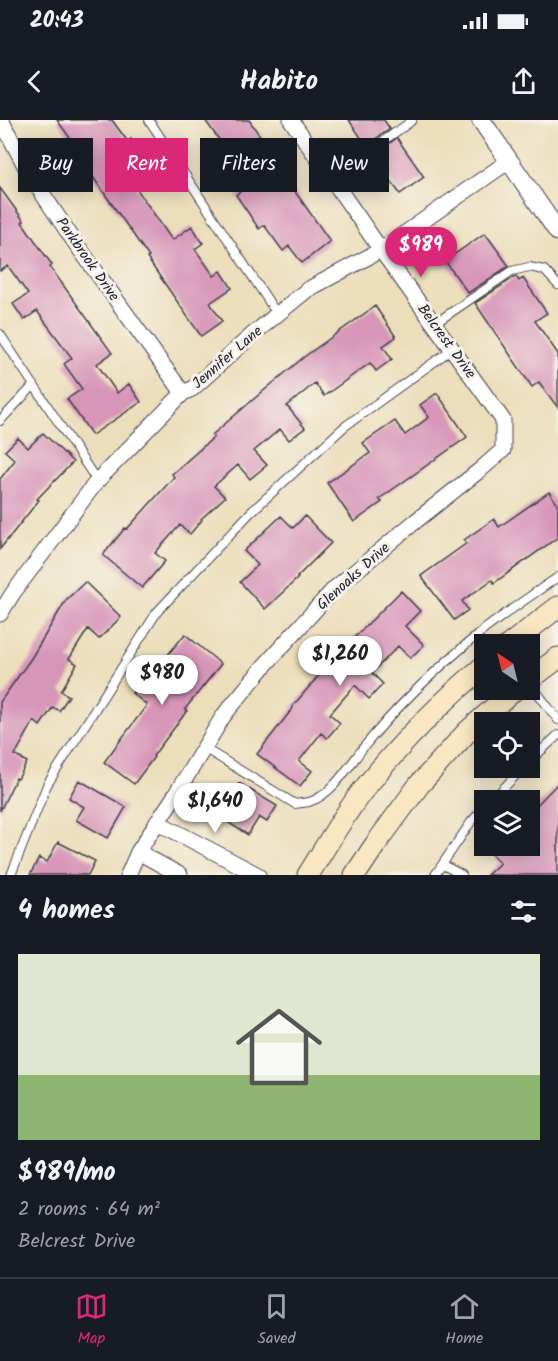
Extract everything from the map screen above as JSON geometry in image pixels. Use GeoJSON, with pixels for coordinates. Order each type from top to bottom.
{"type":"FeatureCollection","features":[{"type":"Feature","properties":{"kind":"main road"},"geometry":{"type":"LineString","coordinates":[[523,634],[558,607]]}},
{"type":"Feature","properties":{"kind":"main road"},"geometry":{"type":"LineString","coordinates":[[540,673],[558,658]]}},
{"type":"Feature","properties":{"kind":"main road"},"geometry":{"type":"LineString","coordinates":[[308,875],[359,796],[394,752],[474,675]]}},
{"type":"Feature","properties":{"kind":"main road"},"geometry":{"type":"LineString","coordinates":[[355,875],[419,785],[468,731],[503,700]]}},
{"type":"Feature","properties":{"kind":"street","name":"Parkbrook Drive"},"geometry":{"type":"LineString","coordinates":[[1,120],[30,175],[183,393]]}},
{"type":"Feature","properties":{"kind":"street","name":"Belcrest Drive"},"geometry":{"type":"LineString","coordinates":[[291,120],[309,146]]}},
{"type":"Feature","properties":{"kind":"street"},"geometry":{"type":"LineString","coordinates":[[481,120],[558,232]]}},
{"type":"Feature","properties":{"kind":"street","name":"Jennifer Lane"},"geometry":{"type":"LineString","coordinates":[[0,614],[13,593],[97,481],[183,393],[192,389],[307,290],[381,250],[509,161]]}},
{"type":"Feature","properties":{"kind":"street","name":"Belcrest Drive"},"geometry":{"type":"LineString","coordinates":[[341,192],[503,420],[503,450]]}},
{"type":"Feature","properties":{"kind":"street","name":"Glenoaks Drive"},"geometry":{"type":"LineString","coordinates":[[128,875],[138,852],[224,715],[266,664],[334,589],[503,450]]}},
{"type":"Feature","properties":{"kind":"street"},"geometry":{"type":"LineString","coordinates":[[157,822],[258,875]]}},
{"type":"Feature","properties":{"kind":"street"},"geometry":{"type":"LineString","coordinates":[[138,852],[180,875]]}},
{"type":"Feature","properties":{"kind":"lane"},"geometry":{"type":"LineString","coordinates":[[149,120],[277,314]]}},
{"type":"Feature","properties":{"kind":"lane"},"geometry":{"type":"LineString","coordinates":[[387,138],[412,120]]}},
{"type":"Feature","properties":{"kind":"lane"},"geometry":{"type":"LineString","coordinates":[[434,324],[512,271],[529,267],[544,270],[558,285]]}},
{"type":"Feature","properties":{"kind":"lane"},"geometry":{"type":"LineString","coordinates":[[0,334],[97,481]]}},
{"type":"Feature","properties":{"kind":"lane"},"geometry":{"type":"LineString","coordinates":[[11,875],[47,785],[157,612],[251,512],[344,427],[452,349]]}},
{"type":"Feature","properties":{"kind":"lane"},"geometry":{"type":"LineString","coordinates":[[0,421],[34,385]]}},
{"type":"Feature","properties":{"kind":"lane"},"geometry":{"type":"LineString","coordinates":[[204,748],[295,804],[309,802],[321,796],[336,782],[399,708],[481,632],[558,577]]}},
{"type":"Feature","properties":{"kind":"lane"},"geometry":{"type":"LineString","coordinates":[[540,695],[558,720]]}},
{"type":"Feature","properties":{"kind":"lane"},"geometry":{"type":"LineString","coordinates":[[540,752],[558,735]]}},
{"type":"Feature","properties":{"kind":"lane"},"geometry":{"type":"LineString","coordinates":[[502,790],[513,778]]}},
{"type":"Feature","properties":{"kind":"lane"},"geometry":{"type":"LineString","coordinates":[[435,875],[474,819]]}},
{"type":"Feature","properties":{"kind":"lane"},"geometry":{"type":"LineString","coordinates":[[443,865],[462,875]]}},
{"type":"Feature","properties":{"kind":"building"},"geometry":{"type":"Polygon","coordinates":[[[57,120],[112,120],[125,138],[105,138],[105,192],[139,192],[172,240],[192,226],[203,243],[195,249],[214,276],[221,271],[232,288],[210,303],[222,321],[201,336],[93,177],[93,138],[70,138],[57,120]]]}},
{"type":"Feature","properties":{"kind":"building"},"geometry":{"type":"Polygon","coordinates":[[[205,120],[249,120],[262,138],[218,138],[205,120]]]}},
{"type":"Feature","properties":{"kind":"building"},"geometry":{"type":"Polygon","coordinates":[[[349,120],[384,120],[390,129],[376,138],[361,138],[349,120]]]}},
{"type":"Feature","properties":{"kind":"building"},"geometry":{"type":"Polygon","coordinates":[[[397,138],[424,177],[400,194],[389,178],[389,144],[397,138]]]}},
{"type":"Feature","properties":{"kind":"building"},"geometry":{"type":"Polygon","coordinates":[[[0,188],[52,265],[50,267],[112,353],[97,364],[117,393],[129,384],[141,402],[92,435],[67,399],[82,389],[64,364],[72,358],[37,311],[24,320],[13,304],[28,294],[8,266],[0,271],[0,188]]]}},
{"type":"Feature","properties":{"kind":"building"},"geometry":{"type":"Polygon","coordinates":[[[240,192],[295,192],[330,241],[302,263],[289,246],[283,251],[264,225],[259,229],[236,195],[240,192]]]}},
{"type":"Feature","properties":{"kind":"building"},"geometry":{"type":"Polygon","coordinates":[[[485,233],[509,266],[468,293],[445,261],[485,233]]]}},
{"type":"Feature","properties":{"kind":"building"},"geometry":{"type":"Polygon","coordinates":[[[516,276],[519,281],[523,278],[547,313],[535,321],[558,354],[558,408],[539,382],[532,387],[475,303],[516,276]]]}},
{"type":"Feature","properties":{"kind":"building"},"geometry":{"type":"Polygon","coordinates":[[[375,306],[396,337],[383,346],[392,359],[376,371],[370,363],[324,396],[315,383],[287,406],[305,428],[289,440],[280,429],[254,451],[267,465],[250,479],[238,465],[214,486],[225,497],[201,519],[190,534],[180,525],[155,553],[165,561],[142,588],[103,555],[125,528],[127,529],[174,477],[172,474],[214,437],[212,435],[304,357],[375,306]]]}},
{"type":"Feature","properties":{"kind":"building"},"geometry":{"type":"Polygon","coordinates":[[[437,393],[467,437],[379,499],[382,502],[354,522],[327,483],[370,453],[363,443],[395,421],[405,435],[429,417],[420,405],[437,393]]]}},
{"type":"Feature","properties":{"kind":"building"},"geometry":{"type":"Polygon","coordinates":[[[43,433],[73,462],[37,499],[39,500],[0,549],[0,479],[15,460],[5,451],[18,438],[28,448],[43,433]]]}},
{"type":"Feature","properties":{"kind":"building"},"geometry":{"type":"Polygon","coordinates":[[[549,492],[558,505],[558,537],[494,583],[492,580],[462,601],[468,610],[454,620],[421,576],[467,543],[464,540],[494,519],[499,527],[549,492]]]}},
{"type":"Feature","properties":{"kind":"building"},"geometry":{"type":"Polygon","coordinates":[[[281,516],[293,528],[305,516],[331,543],[265,609],[240,582],[258,565],[244,551],[281,516]]]}},
{"type":"Feature","properties":{"kind":"building"},"geometry":{"type":"Polygon","coordinates":[[[85,582],[121,617],[99,639],[88,629],[69,659],[77,664],[61,691],[69,696],[59,711],[53,707],[40,726],[34,721],[15,755],[27,762],[18,779],[16,778],[0,811],[0,702],[32,657],[66,600],[85,582]]]}},
{"type":"Feature","properties":{"kind":"building"},"geometry":{"type":"Polygon","coordinates":[[[401,591],[420,611],[405,626],[424,645],[410,658],[398,646],[372,673],[383,684],[369,699],[355,685],[330,714],[340,723],[327,738],[321,733],[299,761],[312,771],[300,786],[257,754],[292,707],[331,661],[401,591]]]}},
{"type":"Feature","properties":{"kind":"building"},"geometry":{"type":"Polygon","coordinates":[[[185,634],[221,664],[185,709],[187,711],[134,784],[104,762],[147,705],[132,693],[143,678],[147,680],[185,634]]]}},
{"type":"Feature","properties":{"kind":"building"},"geometry":{"type":"Polygon","coordinates":[[[79,780],[126,807],[108,838],[76,820],[84,807],[69,798],[79,780]]]}},
{"type":"Feature","properties":{"kind":"building"},"geometry":{"type":"Polygon","coordinates":[[[239,783],[277,806],[267,822],[259,817],[248,835],[218,816],[239,783]]]}},
{"type":"Feature","properties":{"kind":"building"},"geometry":{"type":"Polygon","coordinates":[[[558,783],[558,875],[487,875],[500,863],[493,856],[540,856],[540,802],[558,783]]]}},
{"type":"Feature","properties":{"kind":"building"},"geometry":{"type":"Polygon","coordinates":[[[58,842],[95,861],[88,875],[30,875],[39,858],[47,862],[58,842]]]}}]}
